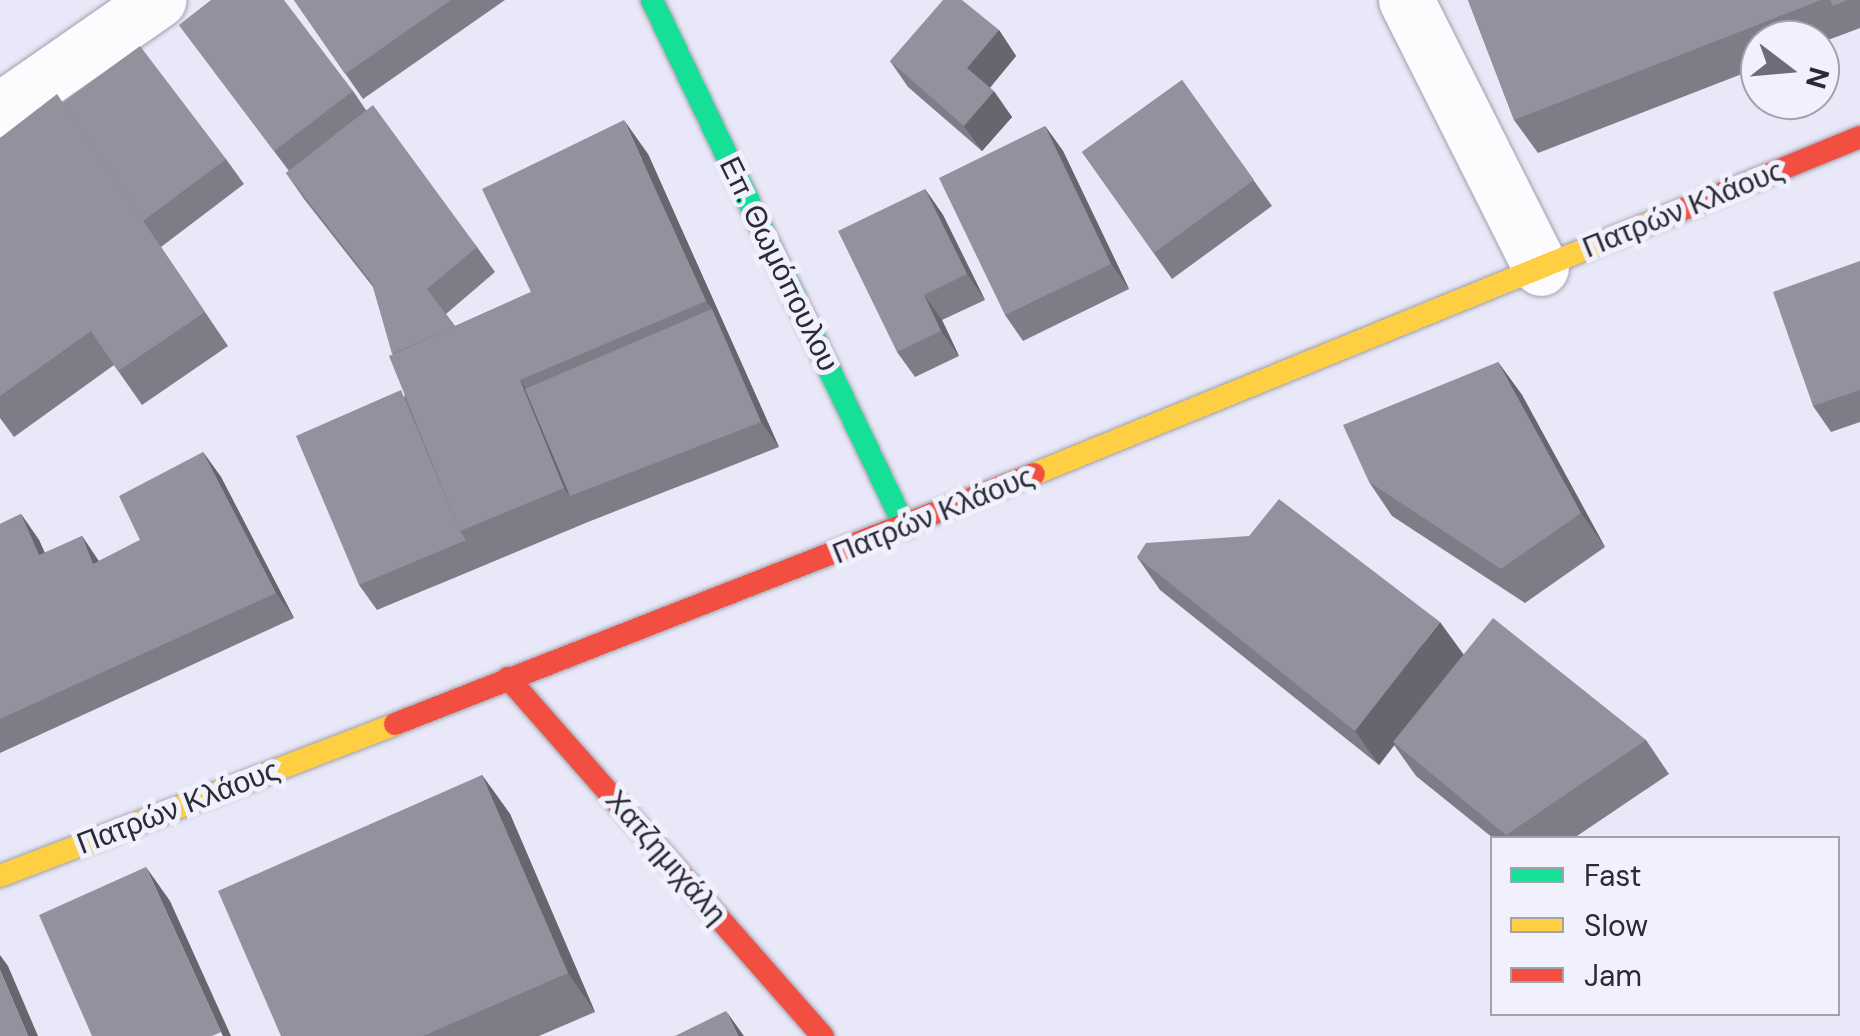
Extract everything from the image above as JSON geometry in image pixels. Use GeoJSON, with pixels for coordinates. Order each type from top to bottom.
{"type":"FeatureCollection","features":[{"type":"Feature","properties":{"kind":"main road","name":"Επ. Θωμόπουλου"},"geometry":{"type":"LineString","coordinates":[[652,0],[906,527]]}},
{"type":"Feature","properties":{"kind":"main road","name":"Πατρών Κλάους"},"geometry":{"type":"LineString","coordinates":[[0,876],[906,527],[1860,137]]}},
{"type":"Feature","properties":{"kind":"main road","name":"Χατζημιχάλη"},"geometry":{"type":"LineString","coordinates":[[508,678],[823,1036]]}},
{"type":"Feature","properties":{"kind":"street"},"geometry":{"type":"LineString","coordinates":[[0,110],[158,0]]}},
{"type":"Feature","properties":{"kind":"street"},"geometry":{"type":"LineString","coordinates":[[1406,0],[1541,268]]}},
{"type":"Feature","properties":{"kind":"building"},"geometry":{"type":"Polygon","coordinates":[[[211,0],[284,0],[353,91],[274,151],[179,25],[211,0]]]}},
{"type":"Feature","properties":{"kind":"building"},"geometry":{"type":"Polygon","coordinates":[[[294,0],[451,0],[345,74],[294,0]]]}},
{"type":"Feature","properties":{"kind":"building"},"geometry":{"type":"Polygon","coordinates":[[[943,0],[962,0],[999,30],[967,68],[994,91],[964,126],[890,61],[943,0]]]}},
{"type":"Feature","properties":{"kind":"building"},"geometry":{"type":"Polygon","coordinates":[[[1468,0],[1821,0],[1770,20],[1740,20],[1740,32],[1514,120],[1468,0]]]}},
{"type":"Feature","properties":{"kind":"building"},"geometry":{"type":"Polygon","coordinates":[[[140,46],[226,159],[143,221],[62,103],[140,46]]]}},
{"type":"Feature","properties":{"kind":"building"},"geometry":{"type":"Polygon","coordinates":[[[1182,80],[1254,180],[1154,253],[1082,152],[1182,80]]]}},
{"type":"Feature","properties":{"kind":"building"},"geometry":{"type":"Polygon","coordinates":[[[57,94],[205,312],[118,371],[91,331],[0,396],[0,138],[57,94]]]}},
{"type":"Feature","properties":{"kind":"building"},"geometry":{"type":"Polygon","coordinates":[[[373,105],[477,247],[427,289],[455,326],[392,354],[372,283],[286,173],[373,105]]]}},
{"type":"Feature","properties":{"kind":"building"},"geometry":{"type":"Polygon","coordinates":[[[624,120],[706,301],[520,380],[564,488],[460,531],[389,356],[531,292],[482,189],[624,120]]]}},
{"type":"Feature","properties":{"kind":"building"},"geometry":{"type":"Polygon","coordinates":[[[1045,126],[1111,264],[1005,315],[939,178],[1045,126]]]}},
{"type":"Feature","properties":{"kind":"building"},"geometry":{"type":"Polygon","coordinates":[[[925,189],[967,274],[924,295],[941,331],[897,352],[838,231],[925,189]]]}},
{"type":"Feature","properties":{"kind":"building"},"geometry":{"type":"Polygon","coordinates":[[[1860,261],[1860,390],[1813,406],[1773,292],[1860,261]]]}},
{"type":"Feature","properties":{"kind":"building"},"geometry":{"type":"Polygon","coordinates":[[[712,309],[761,422],[570,496],[525,389],[712,309]]]}},
{"type":"Feature","properties":{"kind":"building"},"geometry":{"type":"Polygon","coordinates":[[[1498,362],[1581,513],[1501,569],[1369,482],[1343,425],[1498,362]]]}},
{"type":"Feature","properties":{"kind":"building"},"geometry":{"type":"Polygon","coordinates":[[[401,390],[466,540],[359,585],[296,436],[401,390]]]}},
{"type":"Feature","properties":{"kind":"building"},"geometry":{"type":"Polygon","coordinates":[[[203,452],[276,593],[0,719],[0,524],[21,514],[39,555],[82,536],[93,564],[140,540],[119,496],[203,452]]]}},
{"type":"Feature","properties":{"kind":"building"},"geometry":{"type":"Polygon","coordinates":[[[1279,499],[1440,622],[1355,731],[1137,557],[1146,543],[1249,536],[1279,499]]]}},
{"type":"Feature","properties":{"kind":"building"},"geometry":{"type":"Polygon","coordinates":[[[1493,618],[1646,740],[1506,835],[1393,742],[1493,618]]]}},
{"type":"Feature","properties":{"kind":"building"},"geometry":{"type":"Polygon","coordinates":[[[482,775],[568,973],[423,1036],[281,1036],[218,891],[482,775]]]}},
{"type":"Feature","properties":{"kind":"building"},"geometry":{"type":"Polygon","coordinates":[[[146,867],[221,1032],[212,1036],[92,1036],[39,915],[146,867]]]}},
{"type":"Feature","properties":{"kind":"building"},"geometry":{"type":"Polygon","coordinates":[[[0,970],[28,1036],[0,1036],[0,970]]]}},
{"type":"Feature","properties":{"kind":"building"},"geometry":{"type":"Polygon","coordinates":[[[726,1011],[738,1036],[675,1036],[726,1011]]]}},
{"type":"Feature","properties":{"kind":"traffic: fast"},"geometry":{"type":"LineString","coordinates":[[652,0],[905,527]]}},
{"type":"Feature","properties":{"kind":"traffic: slow"},"geometry":{"type":"LineString","coordinates":[[1034,474],[1684,209]]}},
{"type":"Feature","properties":{"kind":"traffic: slow"},"geometry":{"type":"LineString","coordinates":[[0,876],[395,724]]}},
{"type":"Feature","properties":{"kind":"traffic: jam"},"geometry":{"type":"LineString","coordinates":[[1684,209],[1860,137]]}},
{"type":"Feature","properties":{"kind":"traffic: jam"},"geometry":{"type":"LineString","coordinates":[[395,724],[1034,474]]}},
{"type":"Feature","properties":{"kind":"traffic: jam"},"geometry":{"type":"LineString","coordinates":[[508,678],[823,1036]]}}]}
